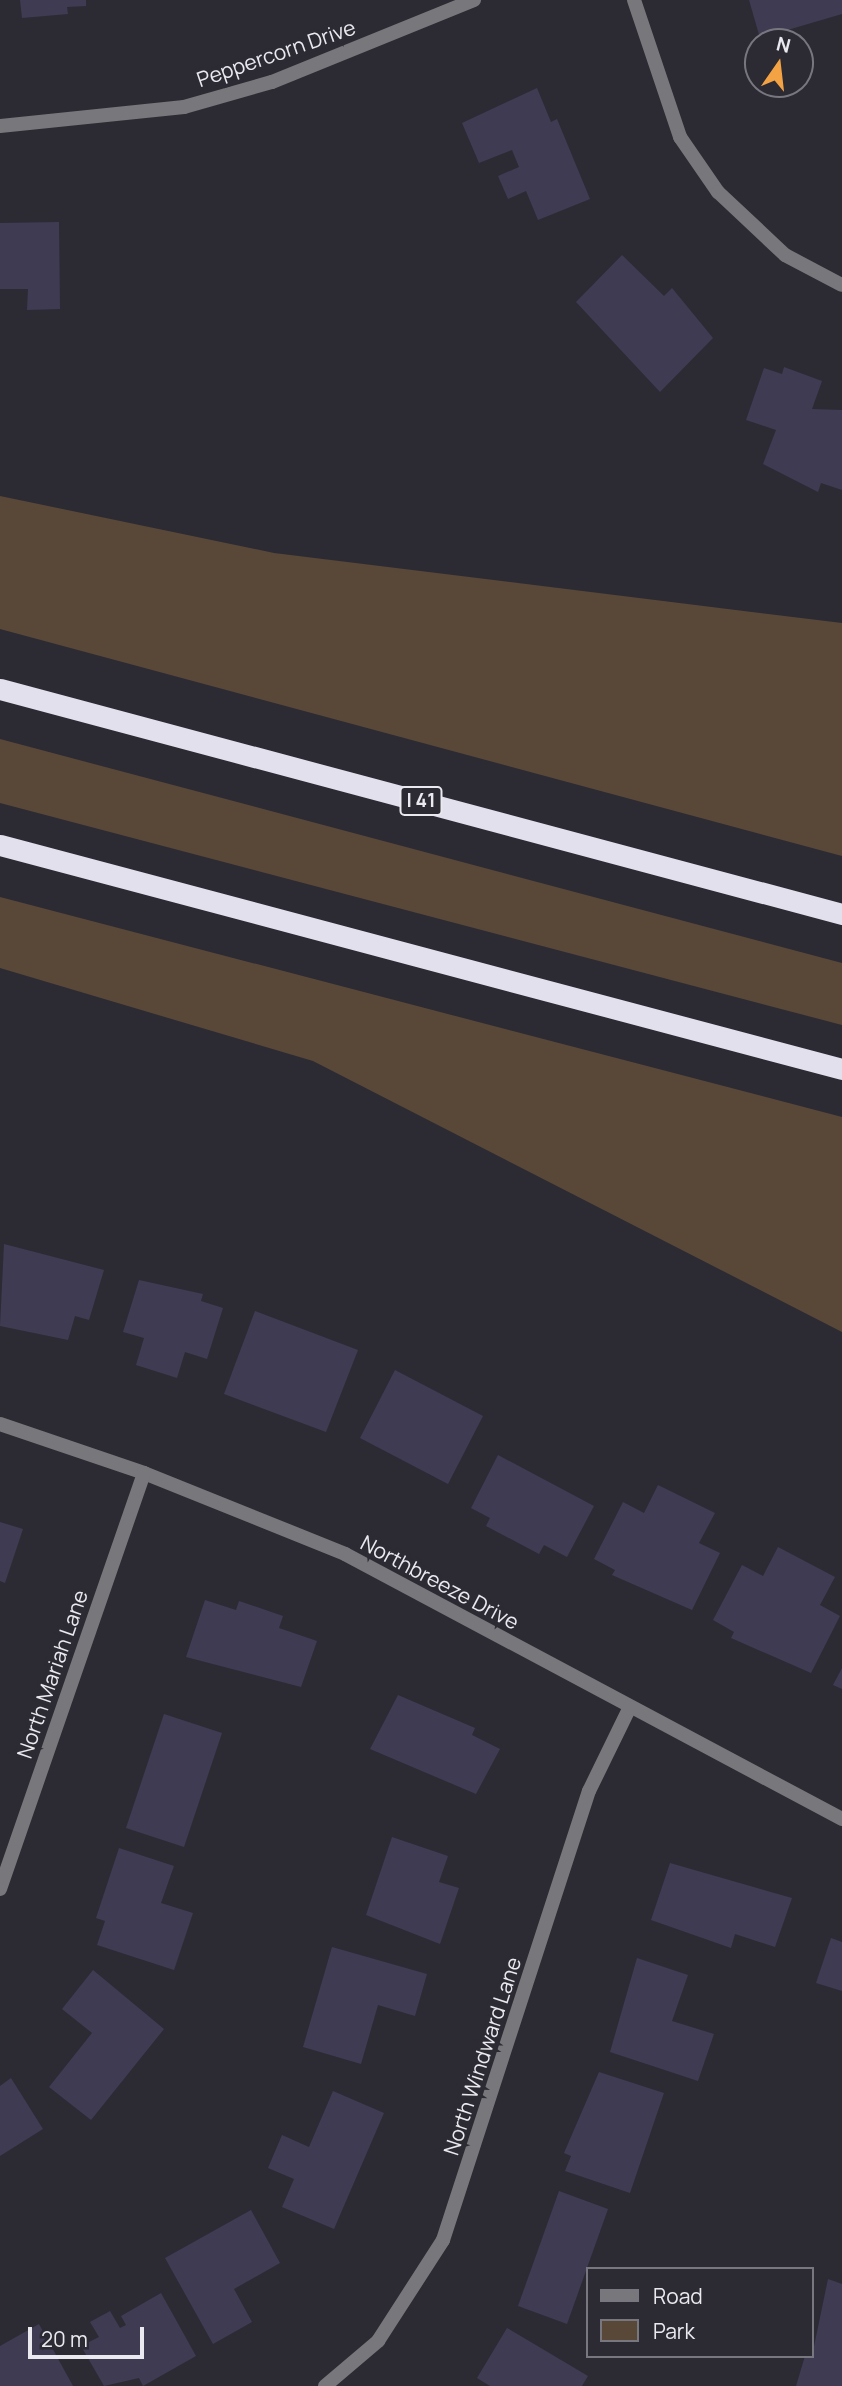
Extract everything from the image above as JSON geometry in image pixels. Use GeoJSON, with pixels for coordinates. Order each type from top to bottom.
{"type":"FeatureCollection","features":[{"type":"Feature","properties":{"kind":"highway","name":"I 41"},"geometry":{"type":"LineString","coordinates":[[0,689],[842,914]]}},
{"type":"Feature","properties":{"kind":"highway"},"geometry":{"type":"LineString","coordinates":[[0,845],[842,1069]]}},
{"type":"Feature","properties":{"kind":"street","name":"Peppercorn Drive"},"geometry":{"type":"LineString","coordinates":[[0,126],[184,107],[272,82],[474,0]]}},
{"type":"Feature","properties":{"kind":"street"},"geometry":{"type":"LineString","coordinates":[[634,0],[680,136],[718,192],[785,255],[842,285]]}},
{"type":"Feature","properties":{"kind":"street","name":"Northbreeze Drive"},"geometry":{"type":"LineString","coordinates":[[0,1424],[144,1473],[345,1554],[842,1819]]}},
{"type":"Feature","properties":{"kind":"street","name":"North Mariah Lane"},"geometry":{"type":"LineString","coordinates":[[0,1889],[144,1473]]}},
{"type":"Feature","properties":{"kind":"street","name":"North Windward Lane"},"geometry":{"type":"LineString","coordinates":[[325,2386],[378,2341],[443,2240],[589,1791],[630,1707]]}},
{"type":"Feature","properties":{"kind":"green space"},"geometry":{"type":"Polygon","coordinates":[[[0,496],[274,553],[842,623],[842,856],[0,629],[0,496]]]}},
{"type":"Feature","properties":{"kind":"green space"},"geometry":{"type":"Polygon","coordinates":[[[0,739],[842,963],[842,1025],[0,803],[0,739]]]}},
{"type":"Feature","properties":{"kind":"green space"},"geometry":{"type":"Polygon","coordinates":[[[0,897],[842,1117],[842,1332],[313,1061],[0,968],[0,897]]]}},
{"type":"Feature","properties":{"kind":"building"},"geometry":{"type":"Polygon","coordinates":[[[20,0],[86,0],[86,6],[67,7],[68,14],[22,18],[20,0]]]}},
{"type":"Feature","properties":{"kind":"building"},"geometry":{"type":"Polygon","coordinates":[[[749,0],[842,0],[842,14],[794,28],[757,28],[749,0]]]}},
{"type":"Feature","properties":{"kind":"building"},"geometry":{"type":"Polygon","coordinates":[[[537,88],[551,122],[557,119],[590,199],[538,220],[526,191],[508,199],[498,176],[519,167],[512,150],[479,163],[462,123],[537,88]]]}},
{"type":"Feature","properties":{"kind":"building"},"geometry":{"type":"Polygon","coordinates":[[[59,222],[60,309],[27,310],[28,289],[0,289],[0,223],[59,222]]]}},
{"type":"Feature","properties":{"kind":"building"},"geometry":{"type":"Polygon","coordinates":[[[622,255],[664,296],[672,288],[713,338],[660,392],[576,302],[622,255]]]}},
{"type":"Feature","properties":{"kind":"building"},"geometry":{"type":"Polygon","coordinates":[[[784,367],[822,381],[812,409],[842,410],[842,490],[821,483],[818,492],[763,464],[776,430],[746,420],[764,368],[782,374],[784,367]]]}},
{"type":"Feature","properties":{"kind":"building"},"geometry":{"type":"Polygon","coordinates":[[[4,1244],[104,1270],[89,1320],[75,1316],[68,1340],[0,1326],[4,1244]]]}},
{"type":"Feature","properties":{"kind":"building"},"geometry":{"type":"Polygon","coordinates":[[[139,1280],[203,1294],[201,1301],[223,1308],[207,1359],[185,1352],[177,1378],[136,1365],[144,1338],[123,1332],[139,1280]]]}},
{"type":"Feature","properties":{"kind":"building"},"geometry":{"type":"Polygon","coordinates":[[[255,1311],[358,1350],[326,1432],[224,1394],[255,1311]]]}},
{"type":"Feature","properties":{"kind":"building"},"geometry":{"type":"Polygon","coordinates":[[[395,1370],[483,1416],[448,1484],[360,1438],[395,1370]]]}},
{"type":"Feature","properties":{"kind":"building"},"geometry":{"type":"Polygon","coordinates":[[[498,1455],[594,1506],[567,1557],[544,1545],[539,1554],[486,1526],[490,1518],[471,1508],[498,1455]]]}},
{"type":"Feature","properties":{"kind":"building"},"geometry":{"type":"Polygon","coordinates":[[[658,1485],[715,1513],[699,1543],[720,1553],[692,1610],[612,1575],[615,1570],[594,1559],[623,1502],[644,1513],[658,1485]]]}},
{"type":"Feature","properties":{"kind":"building"},"geometry":{"type":"Polygon","coordinates":[[[0,1522],[23,1529],[5,1583],[0,1581],[0,1522]]]}},
{"type":"Feature","properties":{"kind":"building"},"geometry":{"type":"Polygon","coordinates":[[[778,1547],[835,1577],[820,1605],[840,1616],[811,1673],[731,1638],[734,1632],[713,1620],[742,1565],[763,1576],[778,1547]]]}},
{"type":"Feature","properties":{"kind":"building"},"geometry":{"type":"Polygon","coordinates":[[[205,1600],[236,1610],[239,1601],[283,1616],[279,1628],[317,1641],[301,1687],[186,1657],[205,1600]]]}},
{"type":"Feature","properties":{"kind":"building"},"geometry":{"type":"Polygon","coordinates":[[[842,1668],[842,1689],[833,1685],[842,1668]]]}},
{"type":"Feature","properties":{"kind":"building"},"geometry":{"type":"Polygon","coordinates":[[[398,1695],[475,1728],[472,1735],[500,1749],[476,1794],[370,1749],[398,1695]]]}},
{"type":"Feature","properties":{"kind":"building"},"geometry":{"type":"Polygon","coordinates":[[[164,1714],[222,1733],[184,1847],[126,1828],[164,1714]]]}},
{"type":"Feature","properties":{"kind":"building"},"geometry":{"type":"Polygon","coordinates":[[[392,1837],[448,1856],[439,1882],[459,1888],[440,1944],[366,1915],[392,1837]]]}},
{"type":"Feature","properties":{"kind":"building"},"geometry":{"type":"Polygon","coordinates":[[[119,1848],[174,1866],[161,1903],[193,1913],[174,1970],[97,1945],[105,1921],[96,1918],[119,1848]]]}},
{"type":"Feature","properties":{"kind":"building"},"geometry":{"type":"Polygon","coordinates":[[[670,1863],[792,1898],[775,1947],[735,1934],[731,1948],[651,1920],[670,1863]]]}},
{"type":"Feature","properties":{"kind":"building"},"geometry":{"type":"Polygon","coordinates":[[[831,1938],[842,1942],[842,1991],[816,1983],[831,1938]]]}},
{"type":"Feature","properties":{"kind":"building"},"geometry":{"type":"Polygon","coordinates":[[[332,1947],[427,1974],[415,2016],[378,2005],[361,2064],[303,2047],[332,1947]]]}},
{"type":"Feature","properties":{"kind":"building"},"geometry":{"type":"Polygon","coordinates":[[[637,1958],[688,1975],[672,2021],[714,2034],[698,2081],[610,2052],[637,1958]]]}},
{"type":"Feature","properties":{"kind":"building"},"geometry":{"type":"Polygon","coordinates":[[[93,1970],[164,2029],[91,2120],[49,2087],[92,2033],[62,2009],[93,1970]]]}},
{"type":"Feature","properties":{"kind":"building"},"geometry":{"type":"Polygon","coordinates":[[[599,2072],[664,2093],[630,2193],[565,2171],[571,2156],[564,2153],[599,2072]]]}},
{"type":"Feature","properties":{"kind":"building"},"geometry":{"type":"Polygon","coordinates":[[[11,2078],[43,2129],[0,2156],[0,2086],[11,2078]]]}},
{"type":"Feature","properties":{"kind":"building"},"geometry":{"type":"Polygon","coordinates":[[[333,2091],[384,2113],[334,2229],[282,2207],[294,2179],[268,2168],[282,2135],[309,2147],[333,2091]]]}},
{"type":"Feature","properties":{"kind":"building"},"geometry":{"type":"Polygon","coordinates":[[[559,2191],[608,2209],[567,2324],[518,2306],[559,2191]]]}},
{"type":"Feature","properties":{"kind":"building"},"geometry":{"type":"Polygon","coordinates":[[[251,2210],[280,2263],[234,2289],[252,2322],[213,2344],[165,2258],[251,2210]]]}},
{"type":"Feature","properties":{"kind":"building"},"geometry":{"type":"Polygon","coordinates":[[[828,2279],[842,2284],[842,2386],[796,2386],[804,2358],[814,2358],[828,2279]]]}},
{"type":"Feature","properties":{"kind":"building"},"geometry":{"type":"Polygon","coordinates":[[[161,2293],[196,2356],[143,2386],[139,2378],[104,2386],[81,2346],[99,2337],[90,2322],[110,2311],[120,2328],[126,2325],[121,2316],[161,2293]]]}},
{"type":"Feature","properties":{"kind":"building"},"geometry":{"type":"Polygon","coordinates":[[[39,2324],[73,2386],[0,2386],[0,2346],[39,2324]]]}},
{"type":"Feature","properties":{"kind":"building"},"geometry":{"type":"Polygon","coordinates":[[[507,2328],[588,2376],[582,2386],[490,2386],[477,2378],[507,2328]]]}}]}
